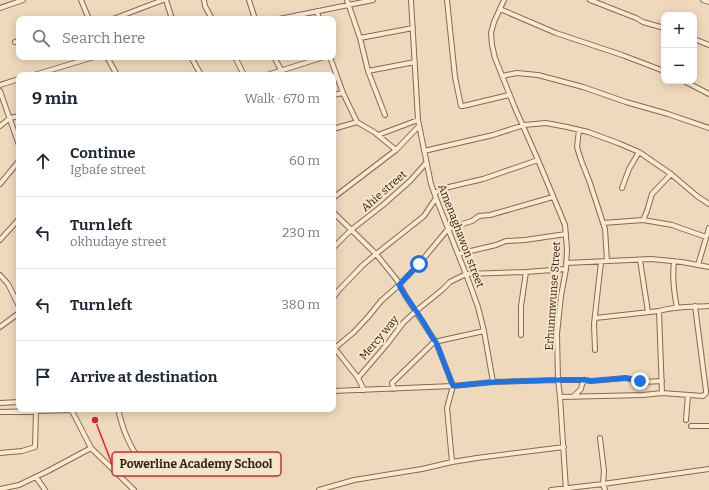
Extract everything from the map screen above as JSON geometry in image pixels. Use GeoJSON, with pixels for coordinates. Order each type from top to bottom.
{"type":"FeatureCollection","features":[{"type":"Feature","properties":{"kind":"street"},"geometry":{"type":"LineString","coordinates":[[0,8],[23,0]]}},
{"type":"Feature","properties":{"kind":"street"},"geometry":{"type":"LineString","coordinates":[[81,0],[89,16]]}},
{"type":"Feature","properties":{"kind":"street"},"geometry":{"type":"LineString","coordinates":[[120,16],[164,0],[171,16]]}},
{"type":"Feature","properties":{"kind":"street"},"geometry":{"type":"LineString","coordinates":[[204,0],[205,6],[210,16]]}},
{"type":"Feature","properties":{"kind":"street"},"geometry":{"type":"LineString","coordinates":[[249,0],[254,16]]}},
{"type":"Feature","properties":{"kind":"street"},"geometry":{"type":"LineString","coordinates":[[347,0],[360,38],[368,71],[385,115]]}},
{"type":"Feature","properties":{"kind":"street"},"geometry":{"type":"LineString","coordinates":[[293,16],[373,0]]}},
{"type":"Feature","properties":{"kind":"street","name":"Amenaghawon street"},"geometry":{"type":"LineString","coordinates":[[411,0],[418,120],[426,163],[434,193],[478,307],[493,382]]}},
{"type":"Feature","properties":{"kind":"street"},"geometry":{"type":"LineString","coordinates":[[447,0],[455,78],[461,106],[510,95]]}},
{"type":"Feature","properties":{"kind":"street","name":"Erhunmwunse Street"},"geometry":{"type":"LineString","coordinates":[[504,0],[494,22],[491,33],[495,58],[565,225],[567,249],[558,334],[558,380],[566,489]]}},
{"type":"Feature","properties":{"kind":"street"},"geometry":{"type":"LineString","coordinates":[[590,0],[636,18],[642,22],[661,27]]}},
{"type":"Feature","properties":{"kind":"street"},"geometry":{"type":"LineString","coordinates":[[704,0],[709,2]]}},
{"type":"Feature","properties":{"kind":"street"},"geometry":{"type":"LineString","coordinates":[[500,9],[556,33],[661,70]]}},
{"type":"Feature","properties":{"kind":"street"},"geometry":{"type":"LineString","coordinates":[[317,11],[318,16]]}},
{"type":"Feature","properties":{"kind":"street"},"geometry":{"type":"LineString","coordinates":[[360,38],[413,28]]}},
{"type":"Feature","properties":{"kind":"street"},"geometry":{"type":"LineString","coordinates":[[697,40],[709,45]]}},
{"type":"Feature","properties":{"kind":"street"},"geometry":{"type":"LineString","coordinates":[[44,72],[84,60]]}},
{"type":"Feature","properties":{"kind":"street"},"geometry":{"type":"LineString","coordinates":[[109,60],[115,72]]}},
{"type":"Feature","properties":{"kind":"street"},"geometry":{"type":"LineString","coordinates":[[193,60],[199,72]]}},
{"type":"Feature","properties":{"kind":"street"},"geometry":{"type":"LineString","coordinates":[[236,60],[242,72]]}},
{"type":"Feature","properties":{"kind":"street"},"geometry":{"type":"LineString","coordinates":[[276,60],[281,70]]}},
{"type":"Feature","properties":{"kind":"street"},"geometry":{"type":"LineString","coordinates":[[275,72],[314,60]]}},
{"type":"Feature","properties":{"kind":"street"},"geometry":{"type":"LineString","coordinates":[[331,60],[335,72]]}},
{"type":"Feature","properties":{"kind":"street"},"geometry":{"type":"LineString","coordinates":[[368,71],[415,62]]}},
{"type":"Feature","properties":{"kind":"street"},"geometry":{"type":"LineString","coordinates":[[502,76],[518,73],[538,75],[583,87],[709,128]]}},
{"type":"Feature","properties":{"kind":"street"},"geometry":{"type":"LineString","coordinates":[[336,74],[356,122],[378,135],[396,150]]}},
{"type":"Feature","properties":{"kind":"street"},"geometry":{"type":"LineString","coordinates":[[0,85],[16,81]]}},
{"type":"Feature","properties":{"kind":"street"},"geometry":{"type":"LineString","coordinates":[[690,84],[709,94]]}},
{"type":"Feature","properties":{"kind":"street"},"geometry":{"type":"LineString","coordinates":[[336,94],[343,93]]}},
{"type":"Feature","properties":{"kind":"street"},"geometry":{"type":"LineString","coordinates":[[1,94],[16,136]]}},
{"type":"Feature","properties":{"kind":"street"},"geometry":{"type":"LineString","coordinates":[[0,126],[10,118],[16,117]]}},
{"type":"Feature","properties":{"kind":"street"},"geometry":{"type":"LineString","coordinates":[[378,135],[418,120]]}},
{"type":"Feature","properties":{"kind":"street"},"geometry":{"type":"LineString","coordinates":[[336,128],[356,122]]}},
{"type":"Feature","properties":{"kind":"street"},"geometry":{"type":"LineString","coordinates":[[424,151],[493,135],[522,125],[546,123],[588,132],[639,152],[671,174],[709,204]]}},
{"type":"Feature","properties":{"kind":"street"},"geometry":{"type":"LineString","coordinates":[[336,196],[396,150],[419,126]]}},
{"type":"Feature","properties":{"kind":"street"},"geometry":{"type":"LineString","coordinates":[[579,130],[577,146],[605,229],[607,261]]}},
{"type":"Feature","properties":{"kind":"street"},"geometry":{"type":"LineString","coordinates":[[622,188],[629,169],[639,152]]}},
{"type":"Feature","properties":{"kind":"street"},"geometry":{"type":"LineString","coordinates":[[434,193],[538,160]]}},
{"type":"Feature","properties":{"kind":"street","name":"Ahie street"},"geometry":{"type":"LineString","coordinates":[[336,245],[351,230],[383,205],[410,181],[426,163]]}},
{"type":"Feature","properties":{"kind":"street"},"geometry":{"type":"LineString","coordinates":[[0,184],[16,165]]}},
{"type":"Feature","properties":{"kind":"street"},"geometry":{"type":"LineString","coordinates":[[643,220],[652,194],[671,174]]}},
{"type":"Feature","properties":{"kind":"street"},"geometry":{"type":"LineString","coordinates":[[336,346],[354,332],[381,301],[419,264],[448,229],[472,221],[479,216],[490,215],[553,197]]}},
{"type":"Feature","properties":{"kind":"street"},"geometry":{"type":"LineString","coordinates":[[336,294],[376,254],[424,216],[436,198]]}},
{"type":"Feature","properties":{"kind":"street"},"geometry":{"type":"LineString","coordinates":[[336,215],[376,254],[397,280],[405,296],[436,342],[453,386],[448,408],[452,462]]}},
{"type":"Feature","properties":{"kind":"street"},"geometry":{"type":"LineString","coordinates":[[603,223],[643,220],[672,225],[706,236]]}},
{"type":"Feature","properties":{"kind":"street"},"geometry":{"type":"LineString","coordinates":[[0,240],[16,223]]}},
{"type":"Feature","properties":{"kind":"street"},"geometry":{"type":"LineString","coordinates":[[698,265],[709,228]]}},
{"type":"Feature","properties":{"kind":"street"},"geometry":{"type":"LineString","coordinates":[[458,254],[496,246],[506,241],[525,240],[566,234]]}},
{"type":"Feature","properties":{"kind":"street"},"geometry":{"type":"LineString","coordinates":[[640,260],[648,312]]}},
{"type":"Feature","properties":{"kind":"street"},"geometry":{"type":"LineString","coordinates":[[566,263],[651,260],[674,261],[709,267]]}},
{"type":"Feature","properties":{"kind":"street"},"geometry":{"type":"LineString","coordinates":[[674,261],[672,271],[677,308]]}},
{"type":"Feature","properties":{"kind":"street"},"geometry":{"type":"LineString","coordinates":[[595,350],[594,324],[601,262]]}},
{"type":"Feature","properties":{"kind":"street"},"geometry":{"type":"LineString","coordinates":[[466,274],[566,269]]}},
{"type":"Feature","properties":{"kind":"street"},"geometry":{"type":"LineString","coordinates":[[521,335],[521,306],[526,272]]}},
{"type":"Feature","properties":{"kind":"street"},"geometry":{"type":"LineString","coordinates":[[0,274],[8,284],[16,300]]}},
{"type":"Feature","properties":{"kind":"street","name":"Mercy way"},"geometry":{"type":"LineString","coordinates":[[358,378],[403,323],[450,282],[466,274]]}},
{"type":"Feature","properties":{"kind":"street"},"geometry":{"type":"LineString","coordinates":[[0,283],[4,279]]}},
{"type":"Feature","properties":{"kind":"street"},"geometry":{"type":"LineString","coordinates":[[560,397],[643,395],[662,393],[701,397],[707,393],[695,306]]}},
{"type":"Feature","properties":{"kind":"street"},"geometry":{"type":"LineString","coordinates":[[595,318],[660,311],[665,309],[709,306]]}},
{"type":"Feature","properties":{"kind":"street"},"geometry":{"type":"LineString","coordinates":[[660,311],[662,393]]}},
{"type":"Feature","properties":{"kind":"street"},"geometry":{"type":"LineString","coordinates":[[0,327],[16,315]]}},
{"type":"Feature","properties":{"kind":"street"},"geometry":{"type":"LineString","coordinates":[[394,389],[392,383],[434,342],[484,331]]}},
{"type":"Feature","properties":{"kind":"street"},"geometry":{"type":"LineString","coordinates":[[336,350],[358,378],[364,390]]}},
{"type":"Feature","properties":{"kind":"street"},"geometry":{"type":"LineString","coordinates":[[336,391],[558,380],[592,381],[626,378],[643,382],[662,381]]}},
{"type":"Feature","properties":{"kind":"street"},"geometry":{"type":"LineString","coordinates":[[574,396],[581,389],[585,380]]}},
{"type":"Feature","properties":{"kind":"street"},"geometry":{"type":"LineString","coordinates":[[686,420],[688,395]]}},
{"type":"Feature","properties":{"kind":"street"},"geometry":{"type":"LineString","coordinates":[[0,403],[16,402]]}},
{"type":"Feature","properties":{"kind":"street"},"geometry":{"type":"LineString","coordinates":[[0,412],[16,412]]}},
{"type":"Feature","properties":{"kind":"street"},"geometry":{"type":"LineString","coordinates":[[0,453],[22,451],[35,447],[36,412]]}},
{"type":"Feature","properties":{"kind":"street"},"geometry":{"type":"LineString","coordinates":[[73,412],[91,448],[134,490]]}},
{"type":"Feature","properties":{"kind":"street"},"geometry":{"type":"LineString","coordinates":[[119,412],[121,423],[129,443],[141,463],[139,466]]}},
{"type":"Feature","properties":{"kind":"street"},"geometry":{"type":"LineString","coordinates":[[690,426],[709,426]]}},
{"type":"Feature","properties":{"kind":"street"},"geometry":{"type":"LineString","coordinates":[[600,438],[604,471],[604,490]]}},
{"type":"Feature","properties":{"kind":"street"},"geometry":{"type":"LineString","coordinates":[[319,490],[354,480],[422,469],[452,462],[564,447]]}},
{"type":"Feature","properties":{"kind":"street"},"geometry":{"type":"LineString","coordinates":[[0,489],[19,485],[91,448]]}},
{"type":"Feature","properties":{"kind":"street"},"geometry":{"type":"LineString","coordinates":[[551,490],[709,469]]}},
{"type":"Feature","properties":{"kind":"street"},"geometry":{"type":"LineString","coordinates":[[36,477],[45,490]]}},
{"type":"Feature","properties":{"kind":"street"},"geometry":{"type":"LineString","coordinates":[[19,485],[22,490]]}},
{"type":"Feature","properties":{"kind":"place","name":"Powerline Academy School"},"geometry":{"type":"Point","coordinates":[95,420]}},
{"type":"Feature","properties":{"kind":"route"},"geometry":{"type":"LineString","coordinates":[[419,264],[399,285],[436,342],[453,386],[493,382],[558,380],[592,381],[626,378],[640,381]]}}]}
